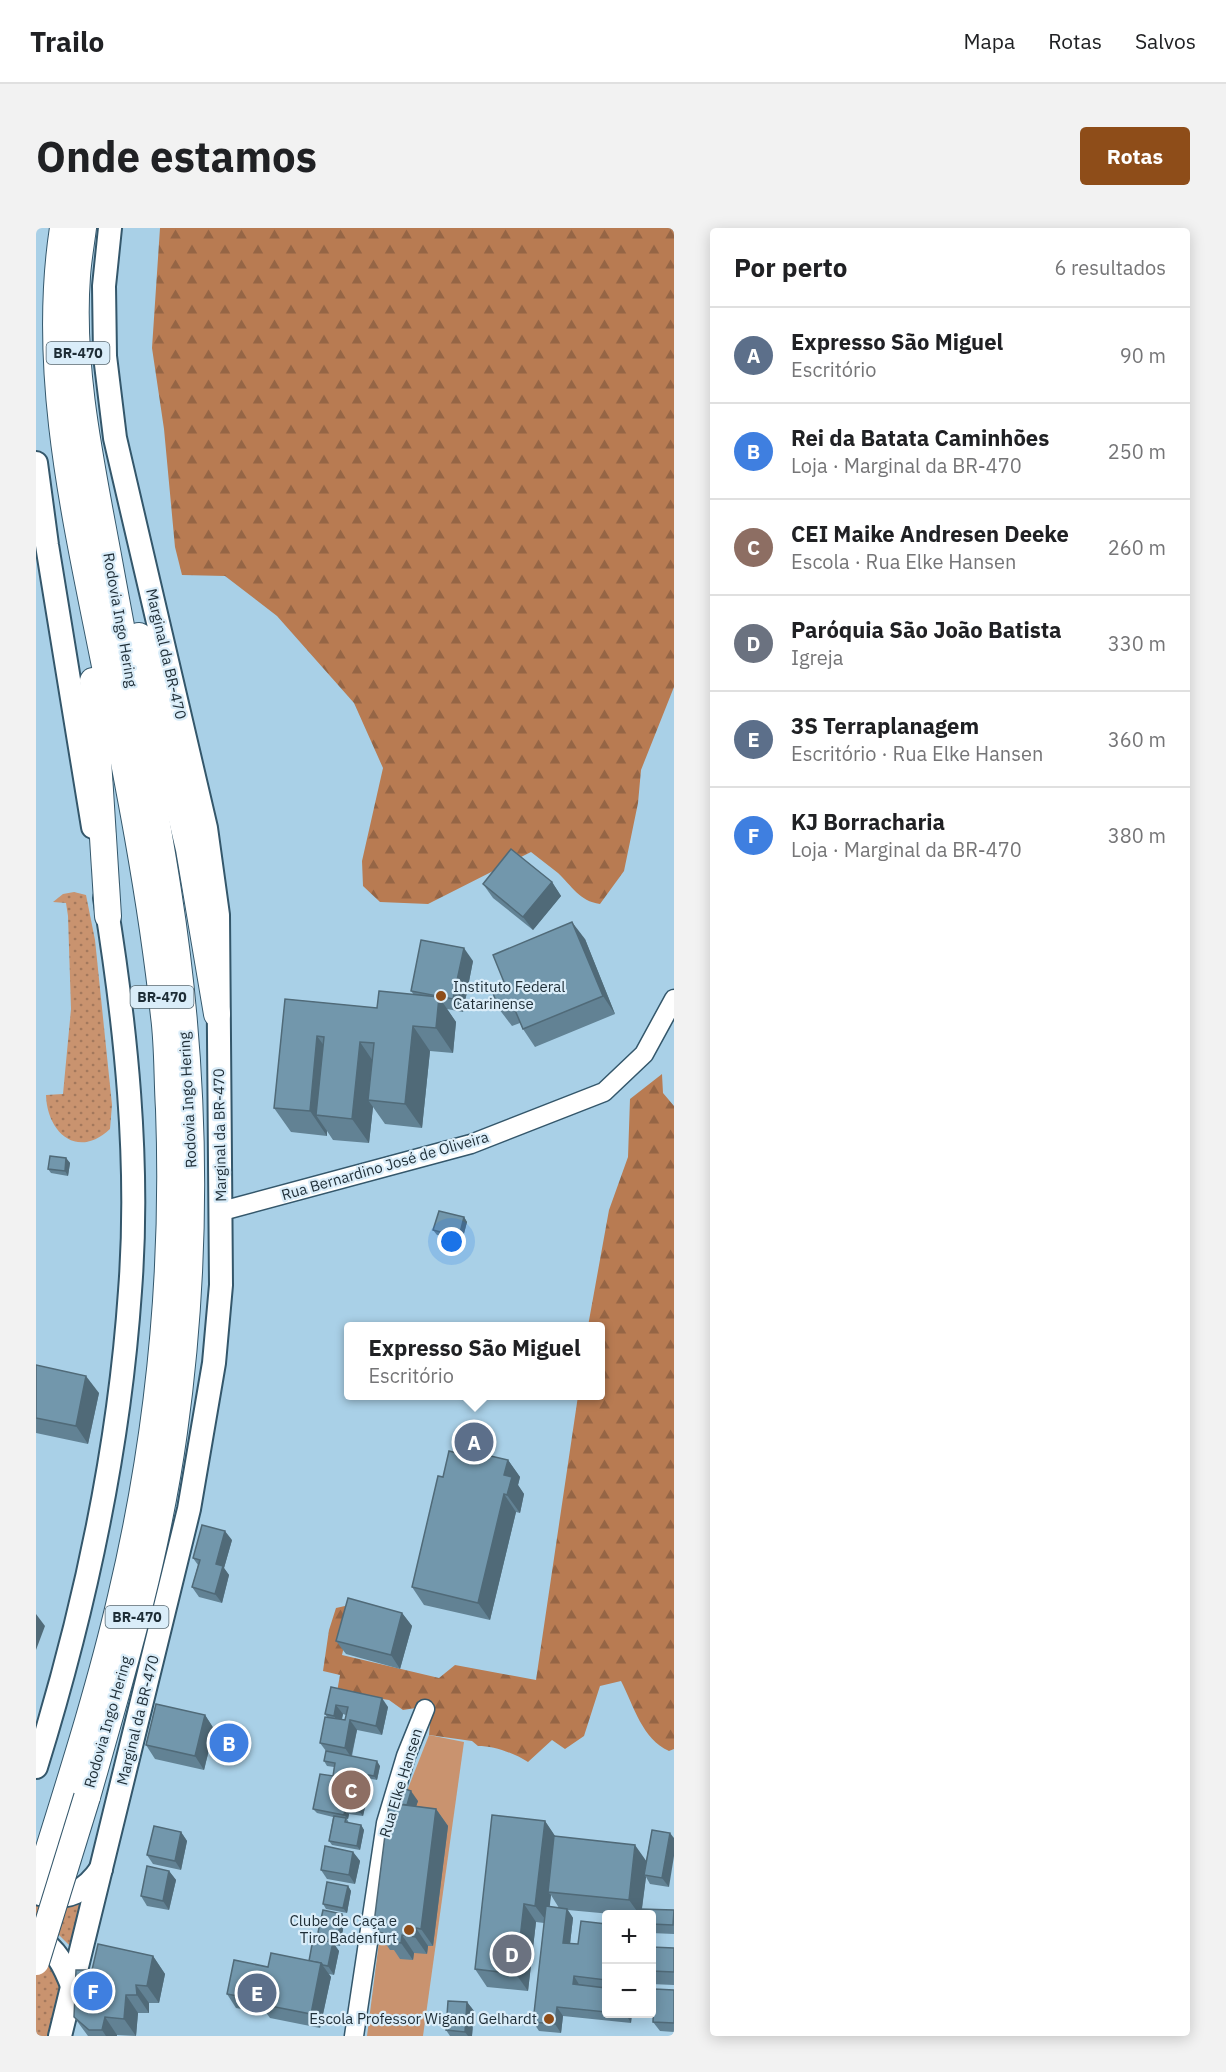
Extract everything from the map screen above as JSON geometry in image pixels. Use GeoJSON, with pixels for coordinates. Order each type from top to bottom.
{"type":"FeatureCollection","features":[{"type":"Feature","properties":{"kind":"highway","name":"Rodovia Ingo Hering"},"geometry":{"type":"LineString","coordinates":[[36,1962],[121,1598],[150,1444],[167,1306],[171,1175],[165,1019],[148,894],[85,567],[57,384],[54,312],[63,228]]}},
{"type":"Feature","properties":{"kind":"highway","name":"Rodovia Ingo Hering"},"geometry":{"type":"LineString","coordinates":[[36,1891],[76,1794],[142,1601],[174,1434],[189,1309],[192,1176],[184,1018],[168,891],[94,477],[78,345],[76,277],[82,228]]}},
{"type":"Feature","properties":{"kind":"highway"},"geometry":{"type":"LineString","coordinates":[[94,477],[115,533],[189,849],[217,1014]]}},
{"type":"Feature","properties":{"kind":"highway"},"geometry":{"type":"LineString","coordinates":[[85,567],[108,916]]}},
{"type":"Feature","properties":{"kind":"main road","name":"Marginal da BR-470"},"geometry":{"type":"LineString","coordinates":[[61,2036],[189,1509],[206,1425],[221,1285],[222,1211],[217,1014],[218,915],[206,828],[115,438],[105,356],[104,286],[110,228]]}},
{"type":"Feature","properties":{"kind":"main road"},"geometry":{"type":"LineString","coordinates":[[36,462],[52,579],[108,916],[126,1066],[131,1146],[130,1291],[112,1442],[98,1533],[73,1641],[36,1767]]}},
{"type":"Feature","properties":{"kind":"main road"},"geometry":{"type":"LineString","coordinates":[[36,1891],[55,1895],[77,1893],[91,1884],[103,1867]]}},
{"type":"Feature","properties":{"kind":"main road"},"geometry":{"type":"LineString","coordinates":[[36,1936],[52,1947],[64,1963],[73,1988]]}},
{"type":"Feature","properties":{"kind":"street","name":"Rua Bernardino José de Oliveira"},"geometry":{"type":"LineString","coordinates":[[222,1211],[471,1144],[604,1092],[644,1054],[674,999]]}},
{"type":"Feature","properties":{"kind":"street","name":"Rua Elke Hansen"},"geometry":{"type":"LineString","coordinates":[[354,2036],[386,1823],[406,1756],[425,1708]]}},
{"type":"Feature","properties":{"kind":"shaded area"},"geometry":{"type":"Polygon","coordinates":[[[74,892],[86,895],[95,940],[112,1105],[110,1129],[98,1138],[86,1142],[76,1142],[58,1130],[52,1120],[46,1095],[63,1094],[71,1009],[66,903],[53,902],[63,894],[74,892]]]}},
{"type":"Feature","properties":{"kind":"shaded area","name":"Clube de Caça e Tiro Badenfurt"},"geometry":{"type":"Polygon","coordinates":[[[429,1735],[464,1742],[423,2036],[367,2036],[394,1824],[429,1735]]]}},
{"type":"Feature","properties":{"kind":"shaded area"},"geometry":{"type":"Polygon","coordinates":[[[82,1903],[71,1947],[51,1927],[36,1920],[36,1904],[63,1908],[82,1903]]]}},
{"type":"Feature","properties":{"kind":"shaded area"},"geometry":{"type":"Polygon","coordinates":[[[36,1952],[54,1969],[58,1979],[59,2001],[50,2036],[36,2036],[36,1952]]]}},
{"type":"Feature","properties":{"kind":"green space"},"geometry":{"type":"Polygon","coordinates":[[[160,228],[674,228],[674,687],[641,770],[638,803],[624,871],[600,904],[581,896],[558,873],[531,852],[428,904],[380,902],[363,886],[362,861],[383,768],[354,703],[277,616],[225,576],[182,575],[175,547],[164,429],[152,348],[160,228]]]}},
{"type":"Feature","properties":{"kind":"green space"},"geometry":{"type":"Polygon","coordinates":[[[662,1074],[663,1093],[674,1106],[674,1749],[669,1751],[652,1739],[645,1730],[621,1681],[600,1686],[584,1736],[565,1749],[552,1740],[528,1762],[504,1751],[478,1746],[472,1741],[429,1735],[431,1710],[416,1708],[403,1710],[389,1700],[337,1692],[340,1675],[323,1671],[329,1630],[336,1608],[354,1604],[342,1655],[439,1678],[455,1665],[536,1680],[577,1400],[605,1400],[605,1322],[589,1322],[609,1210],[628,1157],[630,1099],[662,1074]]]}},
{"type":"Feature","properties":{"kind":"building"},"geometry":{"type":"Polygon","coordinates":[[[511,849],[552,882],[523,917],[483,884],[511,849]]]}},
{"type":"Feature","properties":{"kind":"building"},"geometry":{"type":"Polygon","coordinates":[[[572,922],[603,996],[523,1029],[512,1003],[499,1009],[491,988],[504,982],[493,955],[572,922]]]}},
{"type":"Feature","properties":{"kind":"building"},"geometry":{"type":"Polygon","coordinates":[[[421,940],[464,948],[453,999],[411,991],[421,940]]]}},
{"type":"Feature","properties":{"kind":"building"},"geometry":{"type":"Polygon","coordinates":[[[379,991],[439,997],[436,1028],[413,1026],[405,1104],[368,1100],[374,1043],[360,1042],[352,1119],[316,1115],[324,1037],[317,1036],[310,1111],[274,1108],[285,999],[377,1008],[379,991]]]}},
{"type":"Feature","properties":{"kind":"building"},"geometry":{"type":"Polygon","coordinates":[[[50,1156],[66,1158],[65,1171],[48,1169],[50,1156]]]}},
{"type":"Feature","properties":{"kind":"building"},"geometry":{"type":"Polygon","coordinates":[[[439,1211],[464,1217],[459,1237],[433,1230],[439,1211]]]}},
{"type":"Feature","properties":{"kind":"building"},"geometry":{"type":"Polygon","coordinates":[[[36,1365],[86,1376],[76,1426],[36,1418],[36,1365]]]}},
{"type":"Feature","properties":{"kind":"building"},"geometry":{"type":"Polygon","coordinates":[[[449,1451],[482,1459],[482,1454],[508,1460],[504,1475],[512,1477],[507,1495],[504,1494],[478,1603],[412,1587],[438,1476],[443,1477],[449,1451]]]}},
{"type":"Feature","properties":{"kind":"building"},"geometry":{"type":"Polygon","coordinates":[[[202,1525],[225,1531],[216,1564],[223,1566],[215,1594],[192,1587],[200,1560],[193,1558],[202,1525]]]}},
{"type":"Feature","properties":{"kind":"building"},"geometry":{"type":"Polygon","coordinates":[[[348,1598],[402,1613],[391,1655],[336,1641],[348,1598]]]}},
{"type":"Feature","properties":{"kind":"building"},"geometry":{"type":"Polygon","coordinates":[[[331,1687],[382,1698],[376,1726],[350,1720],[345,1748],[320,1743],[325,1717],[345,1720],[348,1707],[336,1705],[334,1716],[325,1714],[331,1687]]]}},
{"type":"Feature","properties":{"kind":"building"},"geometry":{"type":"Polygon","coordinates":[[[156,1704],[205,1715],[195,1756],[146,1745],[156,1704]]]}},
{"type":"Feature","properties":{"kind":"building"},"geometry":{"type":"Polygon","coordinates":[[[326,1751],[377,1761],[374,1776],[353,1772],[350,1783],[365,1786],[360,1812],[345,1809],[344,1815],[313,1809],[320,1774],[333,1776],[335,1763],[324,1761],[326,1751]]]}},
{"type":"Feature","properties":{"kind":"building"},"geometry":{"type":"Polygon","coordinates":[[[400,1787],[411,1791],[407,1805],[394,1803],[400,1787]]]}},
{"type":"Feature","properties":{"kind":"building"},"geometry":{"type":"Polygon","coordinates":[[[389,1803],[436,1809],[421,1929],[416,1928],[415,1937],[402,1935],[401,1943],[387,1941],[388,1934],[378,1932],[379,1924],[374,1923],[389,1803]]]}},
{"type":"Feature","properties":{"kind":"building"},"geometry":{"type":"Polygon","coordinates":[[[492,1815],[545,1821],[535,1906],[524,1904],[516,1974],[475,1969],[492,1815]]]}},
{"type":"Feature","properties":{"kind":"building"},"geometry":{"type":"Polygon","coordinates":[[[334,1816],[346,1818],[345,1822],[361,1825],[357,1846],[329,1841],[334,1816]]]}},
{"type":"Feature","properties":{"kind":"building"},"geometry":{"type":"Polygon","coordinates":[[[154,1826],[181,1832],[175,1861],[147,1855],[154,1826]]]}},
{"type":"Feature","properties":{"kind":"building"},"geometry":{"type":"Polygon","coordinates":[[[652,1830],[670,1833],[662,1878],[644,1875],[652,1830]]]}},
{"type":"Feature","properties":{"kind":"building"},"geometry":{"type":"Polygon","coordinates":[[[554,1836],[635,1845],[629,1900],[548,1892],[554,1836]]]}},
{"type":"Feature","properties":{"kind":"building"},"geometry":{"type":"Polygon","coordinates":[[[325,1846],[353,1852],[349,1875],[321,1870],[325,1846]]]}},
{"type":"Feature","properties":{"kind":"building"},"geometry":{"type":"Polygon","coordinates":[[[147,1866],[169,1871],[163,1901],[141,1896],[147,1866]]]}},
{"type":"Feature","properties":{"kind":"building"},"geometry":{"type":"Polygon","coordinates":[[[327,1882],[348,1886],[343,1908],[323,1904],[327,1882]]]}},
{"type":"Feature","properties":{"kind":"building"},"geometry":{"type":"Polygon","coordinates":[[[546,1906],[567,1909],[563,1943],[578,1944],[581,1921],[602,1924],[602,1980],[574,1976],[573,1984],[602,1988],[602,2012],[557,2007],[555,2024],[533,2022],[546,1906]]]}},
{"type":"Feature","properties":{"kind":"building"},"geometry":{"type":"Polygon","coordinates":[[[640,1909],[674,1910],[673,1925],[656,1924],[656,1910],[640,1909]]]}},
{"type":"Feature","properties":{"kind":"building"},"geometry":{"type":"Polygon","coordinates":[[[323,1910],[342,1914],[337,1941],[317,1937],[323,1910]]]}},
{"type":"Feature","properties":{"kind":"building"},"geometry":{"type":"Polygon","coordinates":[[[313,1939],[333,1942],[328,1966],[309,1961],[313,1939]]]}},
{"type":"Feature","properties":{"kind":"building"},"geometry":{"type":"Polygon","coordinates":[[[98,1944],[153,1956],[147,1986],[136,1985],[137,1995],[126,1995],[124,2019],[105,2017],[102,2030],[89,2030],[74,2017],[76,1970],[92,1970],[98,1944]]]}},
{"type":"Feature","properties":{"kind":"building"},"geometry":{"type":"Polygon","coordinates":[[[656,1947],[674,1948],[674,1972],[656,1971],[656,1947]]]}},
{"type":"Feature","properties":{"kind":"building"},"geometry":{"type":"Polygon","coordinates":[[[271,1953],[321,1963],[311,2014],[260,2004],[262,1993],[244,1990],[242,1997],[227,1994],[234,1960],[268,1967],[271,1953]]]}},
{"type":"Feature","properties":{"kind":"building"},"geometry":{"type":"Polygon","coordinates":[[[656,1989],[674,1990],[674,2023],[653,2022],[653,2018],[656,2018],[656,1989]]]}},
{"type":"Feature","properties":{"kind":"building"},"geometry":{"type":"Polygon","coordinates":[[[448,2001],[467,2002],[465,2032],[446,2030],[448,2001]]]}},
{"type":"Feature","properties":{"kind":"place","name":"Instituto Federal Catarinense"},"geometry":{"type":"Point","coordinates":[441,996]}},
{"type":"Feature","properties":{"kind":"place","name":"Expresso São Miguel"},"geometry":{"type":"Point","coordinates":[474,1442]}},
{"type":"Feature","properties":{"kind":"place","name":"Rei da Batata Caminhões"},"geometry":{"type":"Point","coordinates":[229,1743]}},
{"type":"Feature","properties":{"kind":"place","name":"CEI Maike Andresen Deeke"},"geometry":{"type":"Point","coordinates":[351,1790]}},
{"type":"Feature","properties":{"kind":"place","name":"Clube de Caça e Tiro Badenfurt"},"geometry":{"type":"Point","coordinates":[409,1930]}},
{"type":"Feature","properties":{"kind":"place","name":"Paróquia São João Batista"},"geometry":{"type":"Point","coordinates":[512,1954]}},
{"type":"Feature","properties":{"kind":"place","name":"KJ Borracharia"},"geometry":{"type":"Point","coordinates":[93,1991]}},
{"type":"Feature","properties":{"kind":"place","name":"3S Terraplanagem"},"geometry":{"type":"Point","coordinates":[257,1993]}},
{"type":"Feature","properties":{"kind":"place","name":"Escola Professor Wigand Gelhardt"},"geometry":{"type":"Point","coordinates":[549,2019]}}]}
